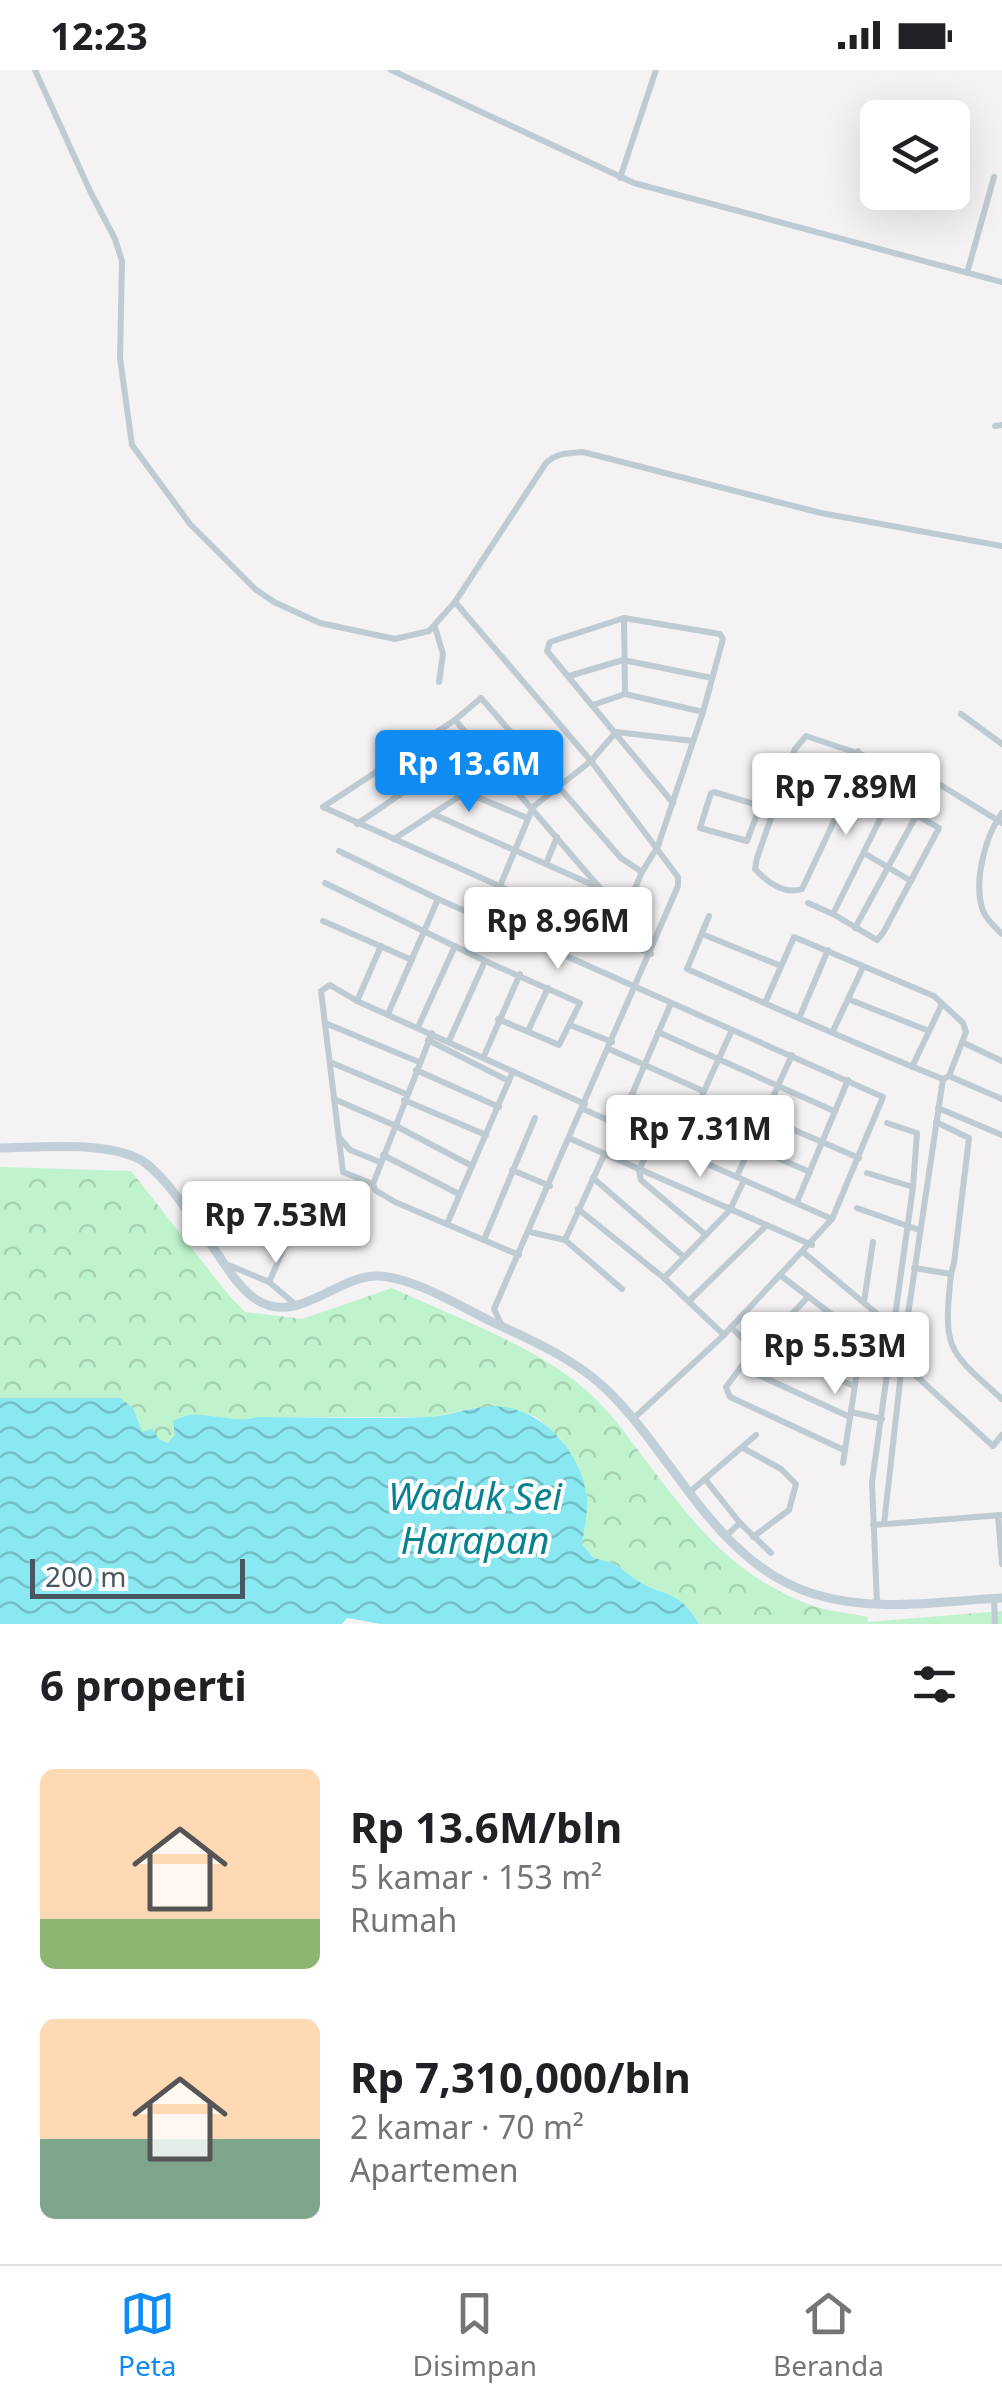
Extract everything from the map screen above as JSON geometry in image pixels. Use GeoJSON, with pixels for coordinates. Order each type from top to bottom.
{"type":"FeatureCollection","features":[{"type":"Feature","properties":{"kind":"main road"},"geometry":{"type":"LineString","coordinates":[[0,1148],[90,1148],[138,1158],[175,1195],[260,1303],[297,1306],[354,1280],[380,1276],[408,1283],[475,1313],[582,1370],[605,1388],[633,1420],[726,1536],[779,1581],[823,1597],[877,1604],[998,1598]]}},
{"type":"Feature","properties":{"kind":"street"},"geometry":{"type":"LineString","coordinates":[[35,70],[116,239],[122,261],[120,358],[132,446],[190,524],[236,574],[274,602],[320,623],[395,639],[420,635],[435,627],[455,602],[546,463],[567,453],[583,452],[821,513],[1002,546]]}},
{"type":"Feature","properties":{"kind":"street"},"geometry":{"type":"LineString","coordinates":[[391,70],[620,178],[1002,282]]}},
{"type":"Feature","properties":{"kind":"street"},"geometry":{"type":"LineString","coordinates":[[620,178],[656,70]]}},
{"type":"Feature","properties":{"kind":"street"},"geometry":{"type":"LineString","coordinates":[[967,273],[994,176]]}},
{"type":"Feature","properties":{"kind":"street"},"geometry":{"type":"LineString","coordinates":[[455,602],[591,760],[658,846],[675,871],[678,886],[494,1309]]}},
{"type":"Feature","properties":{"kind":"street"},"geometry":{"type":"LineString","coordinates":[[624,618],[625,694]]}},
{"type":"Feature","properties":{"kind":"street"},"geometry":{"type":"LineString","coordinates":[[614,937],[642,872],[658,846],[673,803],[703,712],[724,638],[720,634],[624,618],[547,645],[673,803]]}},
{"type":"Feature","properties":{"kind":"street"},"geometry":{"type":"LineString","coordinates":[[435,627],[444,654],[439,682]]}},
{"type":"Feature","properties":{"kind":"street"},"geometry":{"type":"LineString","coordinates":[[569,676],[623,660],[712,678]]}},
{"type":"Feature","properties":{"kind":"street"},"geometry":{"type":"LineString","coordinates":[[593,706],[625,694],[703,712]]}},
{"type":"Feature","properties":{"kind":"street"},"geometry":{"type":"LineString","coordinates":[[642,872],[621,858],[481,698],[455,720],[324,806],[651,954]]}},
{"type":"Feature","properties":{"kind":"street"},"geometry":{"type":"LineString","coordinates":[[961,714],[1002,744]]}},
{"type":"Feature","properties":{"kind":"street"},"geometry":{"type":"LineString","coordinates":[[455,720],[599,887]]}},
{"type":"Feature","properties":{"kind":"street"},"geometry":{"type":"LineString","coordinates":[[500,886],[533,808],[591,760],[616,732]]}},
{"type":"Feature","properties":{"kind":"street"},"geometry":{"type":"LineString","coordinates":[[616,732],[693,741]]}},
{"type":"Feature","properties":{"kind":"street"},"geometry":{"type":"LineString","coordinates":[[858,752],[835,819],[802,889],[796,892],[781,888],[755,869],[800,740],[806,736],[858,752],[905,769],[1000,819],[986,846],[981,906],[1002,934]]}},
{"type":"Feature","properties":{"kind":"street"},"geometry":{"type":"LineString","coordinates":[[357,824],[478,746]]}},
{"type":"Feature","properties":{"kind":"street"},"geometry":{"type":"LineString","coordinates":[[390,760],[527,818]]}},
{"type":"Feature","properties":{"kind":"street"},"geometry":{"type":"LineString","coordinates":[[833,914],[905,769]]}},
{"type":"Feature","properties":{"kind":"street"},"geometry":{"type":"LineString","coordinates":[[760,806],[747,841],[701,831],[711,792],[760,806],[774,810]]}},
{"type":"Feature","properties":{"kind":"street"},"geometry":{"type":"LineString","coordinates":[[394,840],[464,794]]}},
{"type":"Feature","properties":{"kind":"street"},"geometry":{"type":"LineString","coordinates":[[808,903],[877,940],[880,938],[938,828],[891,801]]}},
{"type":"Feature","properties":{"kind":"street"},"geometry":{"type":"LineString","coordinates":[[433,814],[631,902]]}},
{"type":"Feature","properties":{"kind":"street"},"geometry":{"type":"LineString","coordinates":[[855,928],[916,816]]}},
{"type":"Feature","properties":{"kind":"street"},"geometry":{"type":"LineString","coordinates":[[546,864],[557,836]]}},
{"type":"Feature","properties":{"kind":"street"},"geometry":{"type":"LineString","coordinates":[[339,851],[636,989],[883,1097],[832,1220],[724,1335],[633,1420]]}},
{"type":"Feature","properties":{"kind":"street"},"geometry":{"type":"LineString","coordinates":[[864,853],[911,880]]}},
{"type":"Feature","properties":{"kind":"street"},"geometry":{"type":"LineString","coordinates":[[324,883],[580,1002],[559,1045],[498,1019]]}},
{"type":"Feature","properties":{"kind":"street"},"geometry":{"type":"LineString","coordinates":[[388,1014],[438,899]]}},
{"type":"Feature","properties":{"kind":"street"},"geometry":{"type":"LineString","coordinates":[[709,916],[686,968],[912,1067],[1002,1099]]}},
{"type":"Feature","properties":{"kind":"street"},"geometry":{"type":"LineString","coordinates":[[323,921],[412,960]]}},
{"type":"Feature","properties":{"kind":"street"},"geometry":{"type":"LineString","coordinates":[[702,934],[781,966]]}},
{"type":"Feature","properties":{"kind":"street"},"geometry":{"type":"LineString","coordinates":[[765,1003],[794,937],[934,996],[966,1028],[938,1108],[914,1268],[884,1524]]}},
{"type":"Feature","properties":{"kind":"street"},"geometry":{"type":"LineString","coordinates":[[357,1001],[381,946]]}},
{"type":"Feature","properties":{"kind":"street"},"geometry":{"type":"LineString","coordinates":[[418,1028],[455,946]]}},
{"type":"Feature","properties":{"kind":"street"},"geometry":{"type":"LineString","coordinates":[[800,1016],[828,950]]}},
{"type":"Feature","properties":{"kind":"street"},"geometry":{"type":"LineString","coordinates":[[449,1041],[485,961]]}},
{"type":"Feature","properties":{"kind":"street"},"geometry":{"type":"LineString","coordinates":[[833,1031],[863,967]]}},
{"type":"Feature","properties":{"kind":"street"},"geometry":{"type":"LineString","coordinates":[[484,1056],[520,974]]}},
{"type":"Feature","properties":{"kind":"street"},"geometry":{"type":"LineString","coordinates":[[509,1080],[418,1028],[330,986],[320,994],[340,1169],[346,1176],[373,1184],[383,1196],[520,1255]]}},
{"type":"Feature","properties":{"kind":"street"},"geometry":{"type":"LineString","coordinates":[[528,1031],[548,988]]}},
{"type":"Feature","properties":{"kind":"street"},"geometry":{"type":"LineString","coordinates":[[848,998],[929,1031]]}},
{"type":"Feature","properties":{"kind":"street"},"geometry":{"type":"LineString","coordinates":[[619,1125],[671,1004]]}},
{"type":"Feature","properties":{"kind":"street"},"geometry":{"type":"LineString","coordinates":[[912,1067],[942,1004]]}},
{"type":"Feature","properties":{"kind":"street"},"geometry":{"type":"LineString","coordinates":[[324,1023],[499,1107]]}},
{"type":"Feature","properties":{"kind":"street"},"geometry":{"type":"LineString","coordinates":[[570,1025],[703,1091]]}},
{"type":"Feature","properties":{"kind":"street"},"geometry":{"type":"LineString","coordinates":[[677,1150],[732,1030]]}},
{"type":"Feature","properties":{"kind":"street"},"geometry":{"type":"LineString","coordinates":[[658,1032],[834,1111]]}},
{"type":"Feature","properties":{"kind":"street"},"geometry":{"type":"LineString","coordinates":[[430,1037],[484,1056],[619,1125],[832,1220]]}},
{"type":"Feature","properties":{"kind":"street"},"geometry":{"type":"LineString","coordinates":[[373,1184],[430,1037]]}},
{"type":"Feature","properties":{"kind":"street"},"geometry":{"type":"LineString","coordinates":[[962,1042],[1002,1062]]}},
{"type":"Feature","properties":{"kind":"street"},"geometry":{"type":"LineString","coordinates":[[664,1278],[730,1210],[748,1148],[792,1056]]}},
{"type":"Feature","properties":{"kind":"street"},"geometry":{"type":"LineString","coordinates":[[330,1062],[486,1136]]}},
{"type":"Feature","properties":{"kind":"street"},"geometry":{"type":"LineString","coordinates":[[447,1224],[513,1071]]}},
{"type":"Feature","properties":{"kind":"street"},"geometry":{"type":"LineString","coordinates":[[797,1202],[848,1080]]}},
{"type":"Feature","properties":{"kind":"street"},"geometry":{"type":"LineString","coordinates":[[631,1096],[810,1172]]}},
{"type":"Feature","properties":{"kind":"street"},"geometry":{"type":"LineString","coordinates":[[334,1100],[396,1126],[472,1166]]}},
{"type":"Feature","properties":{"kind":"street"},"geometry":{"type":"LineString","coordinates":[[938,1108],[1002,1136]]}},
{"type":"Feature","properties":{"kind":"street"},"geometry":{"type":"LineString","coordinates":[[764,1117],[859,1158]]}},
{"type":"Feature","properties":{"kind":"street"},"geometry":{"type":"LineString","coordinates":[[484,1240],[535,1118]]}},
{"type":"Feature","properties":{"kind":"street"},"geometry":{"type":"LineString","coordinates":[[936,1122],[964,1133],[970,1145],[947,1314],[951,1346],[958,1360],[1002,1400]]}},
{"type":"Feature","properties":{"kind":"street"},"geometry":{"type":"LineString","coordinates":[[877,1604],[872,1482],[913,1187],[917,1132],[886,1123]]}},
{"type":"Feature","properties":{"kind":"street"},"geometry":{"type":"LineString","coordinates":[[336,1132],[350,1150],[382,1158],[458,1194]]}},
{"type":"Feature","properties":{"kind":"street"},"geometry":{"type":"LineString","coordinates":[[571,1139],[812,1245]]}},
{"type":"Feature","properties":{"kind":"street"},"geometry":{"type":"LineString","coordinates":[[652,1140],[639,1171],[642,1180],[706,1235]]}},
{"type":"Feature","properties":{"kind":"street"},"geometry":{"type":"LineString","coordinates":[[565,1240],[604,1155]]}},
{"type":"Feature","properties":{"kind":"street"},"geometry":{"type":"LineString","coordinates":[[512,1170],[550,1186]]}},
{"type":"Feature","properties":{"kind":"street"},"geometry":{"type":"LineString","coordinates":[[867,1173],[913,1187]]}},
{"type":"Feature","properties":{"kind":"street"},"geometry":{"type":"LineString","coordinates":[[594,1178],[684,1258]]}},
{"type":"Feature","properties":{"kind":"street"},"geometry":{"type":"LineString","coordinates":[[578,1208],[664,1278],[724,1335]]}},
{"type":"Feature","properties":{"kind":"street"},"geometry":{"type":"LineString","coordinates":[[857,1208],[919,1230]]}},
{"type":"Feature","properties":{"kind":"street"},"geometry":{"type":"LineString","coordinates":[[269,1282],[294,1228],[327,1213]]}},
{"type":"Feature","properties":{"kind":"street"},"geometry":{"type":"LineString","coordinates":[[688,1301],[767,1225]]}},
{"type":"Feature","properties":{"kind":"street"},"geometry":{"type":"LineString","coordinates":[[530,1232],[565,1240],[622,1290]]}},
{"type":"Feature","properties":{"kind":"street"},"geometry":{"type":"LineString","coordinates":[[864,1304],[873,1242]]}},
{"type":"Feature","properties":{"kind":"street"},"geometry":{"type":"LineString","coordinates":[[803,1252],[894,1328]]}},
{"type":"Feature","properties":{"kind":"street"},"geometry":{"type":"LineString","coordinates":[[226,1264],[269,1282],[297,1306]]}},
{"type":"Feature","properties":{"kind":"street"},"geometry":{"type":"LineString","coordinates":[[914,1268],[951,1274]]}},
{"type":"Feature","properties":{"kind":"street"},"geometry":{"type":"LineString","coordinates":[[780,1275],[890,1359]]}},
{"type":"Feature","properties":{"kind":"street"},"geometry":{"type":"LineString","coordinates":[[808,1297],[726,1387],[730,1398],[844,1450]]}},
{"type":"Feature","properties":{"kind":"street"},"geometry":{"type":"LineString","coordinates":[[475,1313],[494,1309]]}},
{"type":"Feature","properties":{"kind":"street"},"geometry":{"type":"LineString","coordinates":[[494,1309],[503,1327]]}},
{"type":"Feature","properties":{"kind":"street"},"geometry":{"type":"LineString","coordinates":[[790,1319],[860,1352]]}},
{"type":"Feature","properties":{"kind":"street"},"geometry":{"type":"LineString","coordinates":[[731,1326],[759,1349],[854,1386]]}},
{"type":"Feature","properties":{"kind":"street"},"geometry":{"type":"LineString","coordinates":[[843,1463],[865,1340]]}},
{"type":"Feature","properties":{"kind":"street"},"geometry":{"type":"LineString","coordinates":[[902,1364],[993,1446],[1002,1435]]}},
{"type":"Feature","properties":{"kind":"street"},"geometry":{"type":"LineString","coordinates":[[741,1367],[851,1414],[882,1420]]}},
{"type":"Feature","properties":{"kind":"street"},"geometry":{"type":"LineString","coordinates":[[690,1491],[756,1435]]}},
{"type":"Feature","properties":{"kind":"street"},"geometry":{"type":"LineString","coordinates":[[743,1448],[781,1470],[796,1484],[790,1510],[753,1537]]}},
{"type":"Feature","properties":{"kind":"street"},"geometry":{"type":"LineString","coordinates":[[705,1479],[740,1523],[771,1553]]}},
{"type":"Feature","properties":{"kind":"street"},"geometry":{"type":"LineString","coordinates":[[873,1525],[1000,1515],[1002,1564]]}},
{"type":"Feature","properties":{"kind":"street"},"geometry":{"type":"LineString","coordinates":[[726,1536],[740,1523]]}},
{"type":"Feature","properties":{"kind":"street"},"geometry":{"type":"LineString","coordinates":[[995,1624],[998,1598]]}},
{"type":"Feature","properties":{"kind":"green space"},"geometry":{"type":"Polygon","coordinates":[[[0,1167],[131,1171],[245,1312],[302,1319],[392,1288],[520,1346],[567,1375],[596,1399],[701,1529],[738,1564],[782,1593],[815,1606],[868,1617],[868,1622],[1002,1611],[1002,1624],[699,1624],[677,1599],[645,1585],[612,1563],[593,1559],[582,1544],[587,1497],[580,1472],[561,1439],[535,1416],[479,1407],[433,1417],[258,1417],[243,1421],[207,1415],[193,1459],[0,1419],[0,1167]]]}},
{"type":"Feature","properties":{"kind":"water","name":"Waduk Sei Harapan"},"geometry":{"type":"Polygon","coordinates":[[[0,1398],[120,1398],[133,1408],[142,1432],[152,1429],[160,1440],[168,1443],[175,1435],[173,1421],[194,1415],[236,1419],[385,1418],[438,1416],[484,1407],[520,1411],[548,1427],[578,1466],[587,1498],[582,1544],[593,1558],[613,1563],[645,1585],[677,1599],[699,1624],[381,1624],[347,1618],[342,1624],[0,1624],[0,1398]]]}}]}
